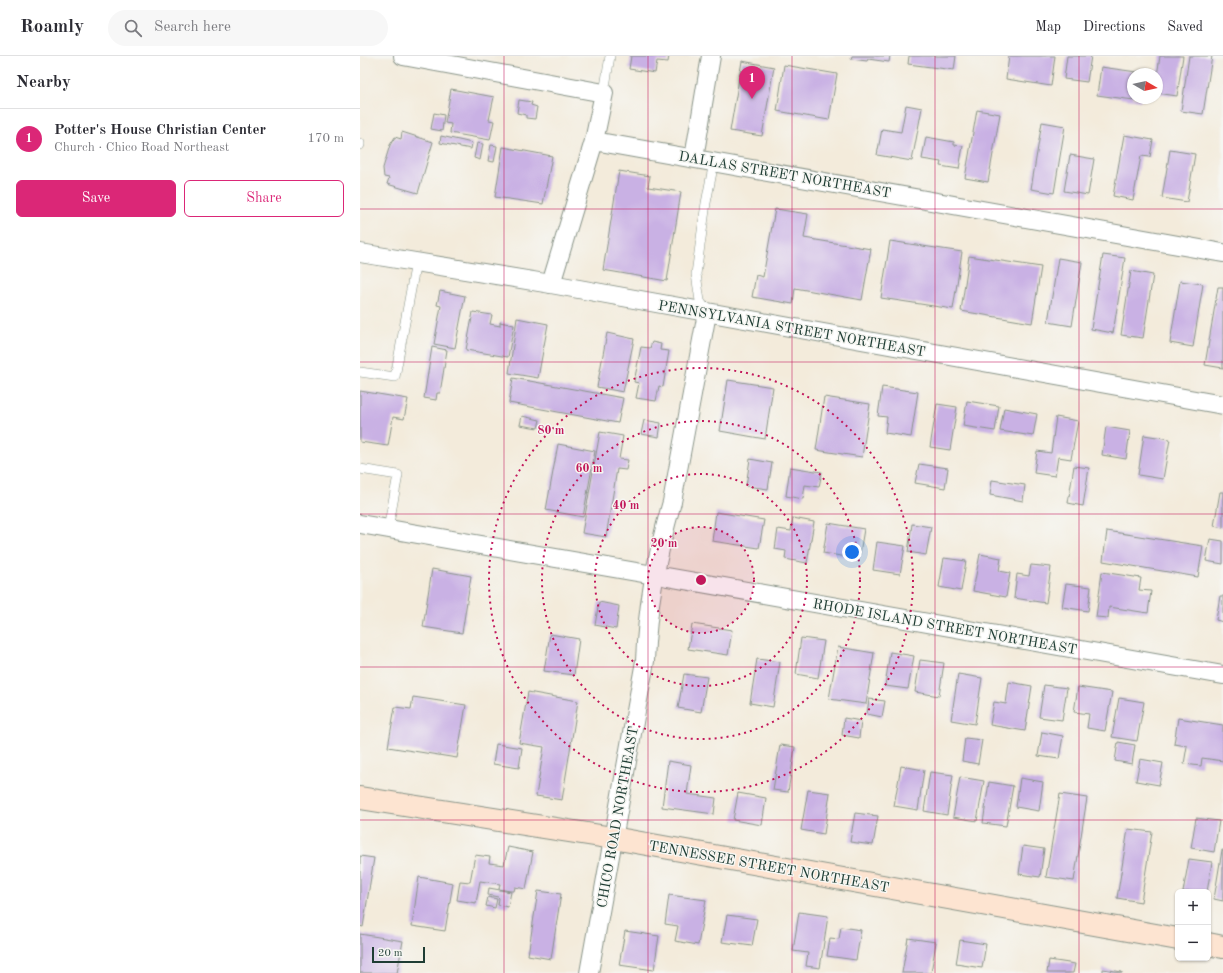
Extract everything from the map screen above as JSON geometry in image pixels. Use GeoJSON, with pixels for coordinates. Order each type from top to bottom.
{"type":"FeatureCollection","features":[{"type":"Feature","properties":{"kind":"street"},"geometry":{"type":"LineString","coordinates":[[403,56],[604,93],[594,141],[551,284]]}},
{"type":"Feature","properties":{"kind":"street"},"geometry":{"type":"LineString","coordinates":[[694,158],[711,56]]}},
{"type":"Feature","properties":{"kind":"street","name":"DALLAS STREET NORTHEAST"},"geometry":{"type":"LineString","coordinates":[[594,141],[1222,250]]}},
{"type":"Feature","properties":{"kind":"street","name":"PENNSYLVANIA STREET NORTHEAST"},"geometry":{"type":"LineString","coordinates":[[360,253],[551,284],[1223,405]]}},
{"type":"Feature","properties":{"kind":"street","name":"CHICO ROAD NORTHEAST"},"geometry":{"type":"LineString","coordinates":[[589,973],[644,661],[646,628],[660,576],[664,530],[672,502],[707,313]]}},
{"type":"Feature","properties":{"kind":"street","name":"RHODE ISLAND STREET NORTHEAST"},"geometry":{"type":"LineString","coordinates":[[360,524],[1223,675]]}},
{"type":"Feature","properties":{"kind":"street","name":"TENNESSEE STREET NORTHEAST"},"geometry":{"type":"LineString","coordinates":[[360,798],[613,838],[1175,938]]}},
{"type":"Feature","properties":{"kind":"street"},"geometry":{"type":"LineString","coordinates":[[1211,945],[1223,947]]}},
{"type":"Feature","properties":{"kind":"lane"},"geometry":{"type":"LineString","coordinates":[[604,93],[610,56]]}},
{"type":"Feature","properties":{"kind":"lane"},"geometry":{"type":"LineString","coordinates":[[707,313],[700,301],[696,274],[706,202],[714,162]]}},
{"type":"Feature","properties":{"kind":"lane"},"geometry":{"type":"LineString","coordinates":[[360,372],[395,377],[416,262]]}},
{"type":"Feature","properties":{"kind":"lane"},"geometry":{"type":"LineString","coordinates":[[360,469],[398,476],[388,529]]}},
{"type":"Feature","properties":{"kind":"building"},"geometry":{"type":"Polygon","coordinates":[[[631,56],[669,56],[668,62],[657,61],[655,73],[629,69],[631,56]]]}},
{"type":"Feature","properties":{"kind":"building"},"geometry":{"type":"Polygon","coordinates":[[[852,56],[890,56],[889,62],[868,59],[867,61],[851,59],[852,56]]]}},
{"type":"Feature","properties":{"kind":"building"},"geometry":{"type":"Polygon","coordinates":[[[909,56],[956,56],[954,70],[908,64],[909,56]]]}},
{"type":"Feature","properties":{"kind":"building"},"geometry":{"type":"Polygon","coordinates":[[[1009,56],[1055,56],[1051,86],[1006,79],[1009,56]]]}},
{"type":"Feature","properties":{"kind":"building"},"geometry":{"type":"Polygon","coordinates":[[[1067,56],[1091,56],[1087,82],[1064,79],[1067,56]]]}},
{"type":"Feature","properties":{"kind":"building"},"geometry":{"type":"Polygon","coordinates":[[[1160,56],[1183,56],[1177,96],[1163,94],[1163,68],[1158,68],[1160,56]]]}},
{"type":"Feature","properties":{"kind":"building"},"geometry":{"type":"Polygon","coordinates":[[[1189,56],[1212,56],[1203,114],[1181,111],[1189,56]]]}},
{"type":"Feature","properties":{"kind":"building"},"geometry":{"type":"Polygon","coordinates":[[[742,61],[774,67],[762,136],[730,131],[742,61]]]}},
{"type":"Feature","properties":{"kind":"building"},"geometry":{"type":"Polygon","coordinates":[[[784,65],[837,74],[829,120],[777,111],[784,65]]]}},
{"type":"Feature","properties":{"kind":"building"},"geometry":{"type":"Polygon","coordinates":[[[1101,67],[1127,71],[1127,99],[1097,95],[1101,67]]]}},
{"type":"Feature","properties":{"kind":"building"},"geometry":{"type":"Polygon","coordinates":[[[451,89],[494,97],[489,120],[494,121],[490,140],[450,133],[451,124],[445,123],[451,89]]]}},
{"type":"Feature","properties":{"kind":"building"},"geometry":{"type":"Polygon","coordinates":[[[519,100],[532,102],[531,105],[537,107],[535,119],[526,118],[526,115],[517,113],[519,100]]]}},
{"type":"Feature","properties":{"kind":"building"},"geometry":{"type":"Polygon","coordinates":[[[906,105],[922,108],[912,161],[877,155],[882,129],[901,132],[906,105]]]}},
{"type":"Feature","properties":{"kind":"building"},"geometry":{"type":"Polygon","coordinates":[[[977,110],[1000,114],[988,182],[965,178],[977,110]]]}},
{"type":"Feature","properties":{"kind":"building"},"geometry":{"type":"Polygon","coordinates":[[[434,113],[444,115],[442,131],[431,129],[434,113]]]}},
{"type":"Feature","properties":{"kind":"building"},"geometry":{"type":"Polygon","coordinates":[[[1042,122],[1065,126],[1054,193],[1031,189],[1042,122]]]}},
{"type":"Feature","properties":{"kind":"building"},"geometry":{"type":"Polygon","coordinates":[[[402,132],[433,142],[418,193],[387,184],[389,178],[384,177],[383,168],[390,145],[395,137],[401,139],[402,132]]]}},
{"type":"Feature","properties":{"kind":"building"},"geometry":{"type":"Polygon","coordinates":[[[1124,135],[1153,140],[1150,157],[1141,156],[1133,200],[1113,196],[1124,135]]]}},
{"type":"Feature","properties":{"kind":"building"},"geometry":{"type":"Polygon","coordinates":[[[441,136],[472,143],[471,149],[440,143],[441,136]]]}},
{"type":"Feature","properties":{"kind":"building"},"geometry":{"type":"Polygon","coordinates":[[[926,137],[954,142],[954,145],[963,146],[959,169],[940,166],[941,162],[922,159],[926,137]]]}},
{"type":"Feature","properties":{"kind":"building"},"geometry":{"type":"Polygon","coordinates":[[[477,143],[483,144],[480,160],[474,158],[477,143]]]}},
{"type":"Feature","properties":{"kind":"building"},"geometry":{"type":"Polygon","coordinates":[[[491,145],[497,146],[494,162],[488,161],[491,145]]]}},
{"type":"Feature","properties":{"kind":"building"},"geometry":{"type":"Polygon","coordinates":[[[503,147],[552,156],[543,204],[495,197],[503,147]]]}},
{"type":"Feature","properties":{"kind":"building"},"geometry":{"type":"Polygon","coordinates":[[[1170,150],[1195,154],[1187,202],[1162,198],[1170,150]]]}},
{"type":"Feature","properties":{"kind":"building"},"geometry":{"type":"Polygon","coordinates":[[[1070,155],[1094,159],[1088,195],[1064,191],[1070,155]]]}},
{"type":"Feature","properties":{"kind":"building"},"geometry":{"type":"Polygon","coordinates":[[[619,171],[650,176],[648,187],[681,192],[667,281],[603,270],[619,171]]]}},
{"type":"Feature","properties":{"kind":"building"},"geometry":{"type":"Polygon","coordinates":[[[775,209],[808,214],[804,238],[871,249],[862,300],[795,288],[793,304],[752,297],[756,275],[763,277],[775,209]]]}},
{"type":"Feature","properties":{"kind":"building"},"geometry":{"type":"Polygon","coordinates":[[[890,241],[962,252],[953,309],[881,298],[890,241]]]}},
{"type":"Feature","properties":{"kind":"building"},"geometry":{"type":"Polygon","coordinates":[[[1103,255],[1125,258],[1113,333],[1091,329],[1103,255]]]}},
{"type":"Feature","properties":{"kind":"building"},"geometry":{"type":"Polygon","coordinates":[[[969,256],[1041,267],[1032,323],[961,311],[969,256]]]}},
{"type":"Feature","properties":{"kind":"building"},"geometry":{"type":"Polygon","coordinates":[[[1058,258],[1082,262],[1072,326],[1048,322],[1058,258]]]}},
{"type":"Feature","properties":{"kind":"building"},"geometry":{"type":"Polygon","coordinates":[[[1131,271],[1153,275],[1143,338],[1121,335],[1131,271]]]}},
{"type":"Feature","properties":{"kind":"building"},"geometry":{"type":"Polygon","coordinates":[[[1180,281],[1203,284],[1193,347],[1170,343],[1180,281]]]}},
{"type":"Feature","properties":{"kind":"building"},"geometry":{"type":"Polygon","coordinates":[[[1218,287],[1223,287],[1223,368],[1205,365],[1218,287]]]}},
{"type":"Feature","properties":{"kind":"building"},"geometry":{"type":"Polygon","coordinates":[[[440,291],[465,296],[455,348],[434,344],[441,306],[437,305],[440,291]]]}},
{"type":"Feature","properties":{"kind":"building"},"geometry":{"type":"Polygon","coordinates":[[[473,312],[492,315],[490,324],[500,326],[500,322],[514,325],[508,357],[466,350],[473,312]]]}},
{"type":"Feature","properties":{"kind":"building"},"geometry":{"type":"Polygon","coordinates":[[[517,318],[548,324],[538,378],[509,373],[517,318]]]}},
{"type":"Feature","properties":{"kind":"building"},"geometry":{"type":"Polygon","coordinates":[[[607,333],[634,339],[623,392],[597,387],[607,333]]]}},
{"type":"Feature","properties":{"kind":"building"},"geometry":{"type":"Polygon","coordinates":[[[652,342],[661,344],[660,350],[669,351],[663,387],[659,386],[656,401],[636,398],[639,383],[634,382],[641,347],[650,348],[652,342]]]}},
{"type":"Feature","properties":{"kind":"building"},"geometry":{"type":"Polygon","coordinates":[[[432,347],[447,350],[440,393],[437,393],[436,400],[424,398],[432,347]]]}},
{"type":"Feature","properties":{"kind":"building"},"geometry":{"type":"Polygon","coordinates":[[[513,378],[623,398],[618,423],[509,403],[513,378]]]}},
{"type":"Feature","properties":{"kind":"building"},"geometry":{"type":"Polygon","coordinates":[[[728,380],[773,387],[765,439],[720,431],[728,380]]]}},
{"type":"Feature","properties":{"kind":"building"},"geometry":{"type":"Polygon","coordinates":[[[882,387],[918,392],[911,437],[885,433],[887,417],[878,416],[882,387]]]}},
{"type":"Feature","properties":{"kind":"building"},"geometry":{"type":"Polygon","coordinates":[[[360,391],[408,399],[404,419],[393,417],[388,446],[360,442],[360,391]]]}},
{"type":"Feature","properties":{"kind":"building"},"geometry":{"type":"Polygon","coordinates":[[[824,397],[870,404],[862,457],[816,450],[824,397]]]}},
{"type":"Feature","properties":{"kind":"building"},"geometry":{"type":"Polygon","coordinates":[[[967,401],[999,406],[995,431],[963,426],[967,401]]]}},
{"type":"Feature","properties":{"kind":"building"},"geometry":{"type":"Polygon","coordinates":[[[937,404],[957,407],[950,450],[930,447],[937,404]]]}},
{"type":"Feature","properties":{"kind":"building"},"geometry":{"type":"Polygon","coordinates":[[[1004,408],[1037,414],[1033,436],[1000,431],[1004,408]]]}},
{"type":"Feature","properties":{"kind":"building"},"geometry":{"type":"Polygon","coordinates":[[[522,416],[540,420],[538,428],[520,425],[522,416]]]}},
{"type":"Feature","properties":{"kind":"building"},"geometry":{"type":"Polygon","coordinates":[[[1056,417],[1078,421],[1071,459],[1058,457],[1055,476],[1034,473],[1037,451],[1051,453],[1056,417]]]}},
{"type":"Feature","properties":{"kind":"building"},"geometry":{"type":"Polygon","coordinates":[[[644,420],[661,423],[659,437],[641,434],[644,420]]]}},
{"type":"Feature","properties":{"kind":"building"},"geometry":{"type":"Polygon","coordinates":[[[1106,427],[1130,431],[1126,459],[1102,455],[1106,427]]]}},
{"type":"Feature","properties":{"kind":"building"},"geometry":{"type":"Polygon","coordinates":[[[600,432],[623,436],[619,459],[628,460],[626,470],[617,469],[606,537],[582,533],[600,432]]]}},
{"type":"Feature","properties":{"kind":"building"},"geometry":{"type":"Polygon","coordinates":[[[1144,435],[1170,439],[1163,479],[1138,475],[1144,435]]]}},
{"type":"Feature","properties":{"kind":"building"},"geometry":{"type":"Polygon","coordinates":[[[558,444],[595,451],[583,517],[546,510],[558,444]]]}},
{"type":"Feature","properties":{"kind":"building"},"geometry":{"type":"Polygon","coordinates":[[[750,459],[772,463],[768,489],[746,486],[750,459]]]}},
{"type":"Feature","properties":{"kind":"building"},"geometry":{"type":"Polygon","coordinates":[[[919,464],[948,468],[945,488],[915,483],[919,464]]]}},
{"type":"Feature","properties":{"kind":"building"},"geometry":{"type":"Polygon","coordinates":[[[1074,466],[1089,468],[1083,506],[1068,503],[1074,466]]]}},
{"type":"Feature","properties":{"kind":"building"},"geometry":{"type":"Polygon","coordinates":[[[790,467],[822,472],[819,487],[805,485],[803,499],[786,496],[790,467]]]}},
{"type":"Feature","properties":{"kind":"building"},"geometry":{"type":"Polygon","coordinates":[[[992,480],[1025,485],[1023,501],[990,495],[992,480]]]}},
{"type":"Feature","properties":{"kind":"building"},"geometry":{"type":"Polygon","coordinates":[[[1220,492],[1223,492],[1223,528],[1214,526],[1220,492]]]}},
{"type":"Feature","properties":{"kind":"building"},"geometry":{"type":"Polygon","coordinates":[[[716,512],[764,520],[759,548],[712,541],[716,512]]]}},
{"type":"Feature","properties":{"kind":"building"},"geometry":{"type":"Polygon","coordinates":[[[793,518],[814,522],[807,563],[785,559],[786,551],[775,549],[778,529],[791,531],[793,518]]]}},
{"type":"Feature","properties":{"kind":"building"},"geometry":{"type":"Polygon","coordinates":[[[828,523],[864,529],[859,559],[823,553],[828,523]]]}},
{"type":"Feature","properties":{"kind":"building"},"geometry":{"type":"Polygon","coordinates":[[[912,524],[931,527],[926,555],[908,552],[912,524]]]}},
{"type":"Feature","properties":{"kind":"building"},"geometry":{"type":"Polygon","coordinates":[[[1107,531],[1203,546],[1198,577],[1103,561],[1107,531]]]}},
{"type":"Feature","properties":{"kind":"building"},"geometry":{"type":"Polygon","coordinates":[[[1210,539],[1223,541],[1223,564],[1206,561],[1210,539]]]}},
{"type":"Feature","properties":{"kind":"building"},"geometry":{"type":"Polygon","coordinates":[[[877,542],[905,546],[900,574],[873,570],[877,542]]]}},
{"type":"Feature","properties":{"kind":"building"},"geometry":{"type":"Polygon","coordinates":[[[980,554],[1001,558],[999,571],[1010,573],[1006,597],[973,591],[980,554]]]}},
{"type":"Feature","properties":{"kind":"building"},"geometry":{"type":"Polygon","coordinates":[[[944,558],[966,561],[961,591],[939,587],[944,558]]]}},
{"type":"Feature","properties":{"kind":"building"},"geometry":{"type":"Polygon","coordinates":[[[1031,565],[1051,567],[1046,603],[1014,598],[1017,574],[1029,576],[1031,565]]]}},
{"type":"Feature","properties":{"kind":"building"},"geometry":{"type":"Polygon","coordinates":[[[432,569],[471,576],[462,633],[423,627],[432,569]]]}},
{"type":"Feature","properties":{"kind":"building"},"geometry":{"type":"Polygon","coordinates":[[[1102,572],[1141,578],[1139,590],[1151,591],[1148,613],[1109,607],[1108,618],[1096,617],[1102,572]]]}},
{"type":"Feature","properties":{"kind":"building"},"geometry":{"type":"Polygon","coordinates":[[[1066,584],[1091,587],[1088,611],[1062,607],[1066,584]]]}},
{"type":"Feature","properties":{"kind":"building"},"geometry":{"type":"Polygon","coordinates":[[[1220,596],[1223,596],[1223,622],[1216,620],[1220,596]]]}},
{"type":"Feature","properties":{"kind":"building"},"geometry":{"type":"Polygon","coordinates":[[[599,602],[619,606],[616,629],[595,625],[599,602]]]}},
{"type":"Feature","properties":{"kind":"building"},"geometry":{"type":"Polygon","coordinates":[[[692,624],[732,630],[728,655],[688,649],[692,624]]]}},
{"type":"Feature","properties":{"kind":"building"},"geometry":{"type":"Polygon","coordinates":[[[550,634],[579,639],[574,675],[544,671],[550,634]]]}},
{"type":"Feature","properties":{"kind":"building"},"geometry":{"type":"Polygon","coordinates":[[[801,638],[824,641],[818,678],[796,674],[801,638]]]}},
{"type":"Feature","properties":{"kind":"building"},"geometry":{"type":"Polygon","coordinates":[[[838,647],[874,653],[866,704],[829,699],[838,647]]]}},
{"type":"Feature","properties":{"kind":"building"},"geometry":{"type":"Polygon","coordinates":[[[890,652],[914,656],[908,689],[885,686],[890,652]]]}},
{"type":"Feature","properties":{"kind":"building"},"geometry":{"type":"Polygon","coordinates":[[[757,659],[780,662],[773,707],[750,703],[757,659]]]}},
{"type":"Feature","properties":{"kind":"building"},"geometry":{"type":"Polygon","coordinates":[[[920,660],[944,663],[939,696],[915,692],[920,660]]]}},
{"type":"Feature","properties":{"kind":"building"},"geometry":{"type":"Polygon","coordinates":[[[684,674],[707,677],[701,712],[678,708],[684,674]]]}},
{"type":"Feature","properties":{"kind":"building"},"geometry":{"type":"Polygon","coordinates":[[[958,674],[982,678],[975,724],[951,720],[958,674]]]}},
{"type":"Feature","properties":{"kind":"building"},"geometry":{"type":"Polygon","coordinates":[[[1009,682],[1032,686],[1025,731],[990,725],[994,702],[1006,704],[1009,682]]]}},
{"type":"Feature","properties":{"kind":"building"},"geometry":{"type":"Polygon","coordinates":[[[1044,685],[1067,688],[1062,720],[1039,717],[1044,685]]]}},
{"type":"Feature","properties":{"kind":"building"},"geometry":{"type":"Polygon","coordinates":[[[1078,687],[1112,692],[1105,731],[1087,728],[1089,714],[1074,712],[1078,687]]]}},
{"type":"Feature","properties":{"kind":"building"},"geometry":{"type":"Polygon","coordinates":[[[528,692],[578,701],[562,800],[536,796],[544,747],[519,743],[528,692]]]}},
{"type":"Feature","properties":{"kind":"building"},"geometry":{"type":"Polygon","coordinates":[[[413,697],[466,705],[457,758],[388,747],[395,707],[411,709],[413,697]]]}},
{"type":"Feature","properties":{"kind":"building"},"geometry":{"type":"Polygon","coordinates":[[[1119,698],[1144,702],[1137,741],[1112,737],[1119,698]]]}},
{"type":"Feature","properties":{"kind":"building"},"geometry":{"type":"Polygon","coordinates":[[[869,699],[885,701],[882,717],[867,714],[869,699]]]}},
{"type":"Feature","properties":{"kind":"building"},"geometry":{"type":"Polygon","coordinates":[[[844,718],[861,721],[859,738],[842,735],[844,718]]]}},
{"type":"Feature","properties":{"kind":"building"},"geometry":{"type":"Polygon","coordinates":[[[1178,718],[1223,725],[1223,761],[1202,758],[1201,766],[1184,764],[1187,746],[1174,744],[1178,718]]]}},
{"type":"Feature","properties":{"kind":"building"},"geometry":{"type":"Polygon","coordinates":[[[1042,732],[1063,736],[1059,759],[1038,756],[1042,732]]]}},
{"type":"Feature","properties":{"kind":"building"},"geometry":{"type":"Polygon","coordinates":[[[965,738],[982,740],[978,764],[962,761],[965,738]]]}},
{"type":"Feature","properties":{"kind":"building"},"geometry":{"type":"Polygon","coordinates":[[[1118,742],[1135,745],[1132,764],[1115,761],[1118,742]]]}},
{"type":"Feature","properties":{"kind":"building"},"geometry":{"type":"Polygon","coordinates":[[[496,744],[522,748],[519,768],[493,764],[496,744]]]}},
{"type":"Feature","properties":{"kind":"building"},"geometry":{"type":"Polygon","coordinates":[[[780,745],[795,747],[788,792],[773,790],[780,745]]]}},
{"type":"Feature","properties":{"kind":"building"},"geometry":{"type":"Polygon","coordinates":[[[1140,759],[1163,763],[1159,785],[1136,781],[1140,759]]]}},
{"type":"Feature","properties":{"kind":"building"},"geometry":{"type":"Polygon","coordinates":[[[668,761],[691,765],[687,794],[716,798],[714,814],[662,807],[668,761]]]}},
{"type":"Feature","properties":{"kind":"building"},"geometry":{"type":"Polygon","coordinates":[[[901,766],[924,770],[918,810],[894,806],[901,766]]]}},
{"type":"Feature","properties":{"kind":"building"},"geometry":{"type":"Polygon","coordinates":[[[930,772],[953,775],[947,815],[924,811],[930,772]]]}},
{"type":"Feature","properties":{"kind":"building"},"geometry":{"type":"Polygon","coordinates":[[[960,777],[984,781],[977,821],[953,817],[960,777]]]}},
{"type":"Feature","properties":{"kind":"building"},"geometry":{"type":"Polygon","coordinates":[[[1020,778],[1043,782],[1039,811],[1016,807],[1020,778]]]}},
{"type":"Feature","properties":{"kind":"building"},"geometry":{"type":"Polygon","coordinates":[[[989,782],[1013,786],[1006,826],[983,823],[989,782]]]}},
{"type":"Feature","properties":{"kind":"building"},"geometry":{"type":"Polygon","coordinates":[[[808,790],[830,793],[824,834],[801,830],[808,790]]]}},
{"type":"Feature","properties":{"kind":"building"},"geometry":{"type":"Polygon","coordinates":[[[738,793],[766,798],[762,825],[733,820],[738,793]]]}},
{"type":"Feature","properties":{"kind":"building"},"geometry":{"type":"Polygon","coordinates":[[[1060,794],[1087,798],[1074,881],[1046,877],[1060,794]]]}},
{"type":"Feature","properties":{"kind":"building"},"geometry":{"type":"Polygon","coordinates":[[[855,813],[878,816],[873,845],[850,842],[855,813]]]}},
{"type":"Feature","properties":{"kind":"building"},"geometry":{"type":"Polygon","coordinates":[[[1196,818],[1219,821],[1214,852],[1191,848],[1196,818]]]}},
{"type":"Feature","properties":{"kind":"building"},"geometry":{"type":"Polygon","coordinates":[[[1128,829],[1152,832],[1141,902],[1117,898],[1128,829]]]}},
{"type":"Feature","properties":{"kind":"building"},"geometry":{"type":"Polygon","coordinates":[[[1023,846],[1044,849],[1040,877],[1019,874],[1023,846]]]}},
{"type":"Feature","properties":{"kind":"building"},"geometry":{"type":"Polygon","coordinates":[[[508,847],[533,852],[526,889],[515,887],[514,891],[510,891],[499,889],[500,884],[480,881],[476,903],[457,900],[460,881],[470,882],[475,855],[490,857],[489,863],[504,865],[508,847]]]}},
{"type":"Feature","properties":{"kind":"building"},"geometry":{"type":"Polygon","coordinates":[[[1223,850],[1223,901],[1214,899],[1223,850]]]}},
{"type":"Feature","properties":{"kind":"building"},"geometry":{"type":"Polygon","coordinates":[[[360,856],[374,858],[363,927],[360,926],[360,856]]]}},
{"type":"Feature","properties":{"kind":"building"},"geometry":{"type":"Polygon","coordinates":[[[1189,859],[1212,862],[1208,889],[1184,889],[1189,859]]]}},
{"type":"Feature","properties":{"kind":"building"},"geometry":{"type":"Polygon","coordinates":[[[419,877],[453,883],[445,931],[412,926],[419,877]]]}},
{"type":"Feature","properties":{"kind":"building"},"geometry":{"type":"Polygon","coordinates":[[[489,888],[511,892],[508,907],[498,905],[498,897],[488,895],[489,888]]]}},
{"type":"Feature","properties":{"kind":"building"},"geometry":{"type":"Polygon","coordinates":[[[538,891],[561,894],[551,959],[528,955],[538,891]]]}},
{"type":"Feature","properties":{"kind":"building"},"geometry":{"type":"Polygon","coordinates":[[[669,895],[706,900],[698,945],[675,941],[678,926],[665,924],[669,895]]]}},
{"type":"Feature","properties":{"kind":"building"},"geometry":{"type":"Polygon","coordinates":[[[488,897],[497,899],[495,908],[486,906],[488,897]]]}},
{"type":"Feature","properties":{"kind":"building"},"geometry":{"type":"Polygon","coordinates":[[[799,912],[828,916],[820,968],[806,966],[808,953],[793,951],[799,912]]]}},
{"type":"Feature","properties":{"kind":"building"},"geometry":{"type":"Polygon","coordinates":[[[727,915],[757,919],[752,946],[722,942],[727,915]]]}},
{"type":"Feature","properties":{"kind":"building"},"geometry":{"type":"Polygon","coordinates":[[[841,927],[861,930],[856,960],[827,956],[830,938],[839,939],[841,927]]]}},
{"type":"Feature","properties":{"kind":"building"},"geometry":{"type":"Polygon","coordinates":[[[625,931],[659,936],[654,970],[619,965],[625,931]]]}},
{"type":"Feature","properties":{"kind":"building"},"geometry":{"type":"Polygon","coordinates":[[[360,934],[403,941],[397,973],[360,973],[360,934]]]}},
{"type":"Feature","properties":{"kind":"building"},"geometry":{"type":"Polygon","coordinates":[[[908,938],[936,942],[931,973],[902,973],[908,938]]]}},
{"type":"Feature","properties":{"kind":"building"},"geometry":{"type":"Polygon","coordinates":[[[960,940],[986,944],[982,968],[956,964],[960,940]]]}},
{"type":"Feature","properties":{"kind":"building"},"geometry":{"type":"Polygon","coordinates":[[[1049,960],[1075,964],[1073,973],[1047,973],[1049,960]]]}},
{"type":"Feature","properties":{"kind":"building"},"geometry":{"type":"Polygon","coordinates":[[[1103,969],[1122,972],[1122,973],[1103,973],[1103,969]]]}},
{"type":"Feature","properties":{"kind":"place","name":"Potter's House Christian Center"},"geometry":{"type":"Point","coordinates":[752,99]}}]}
